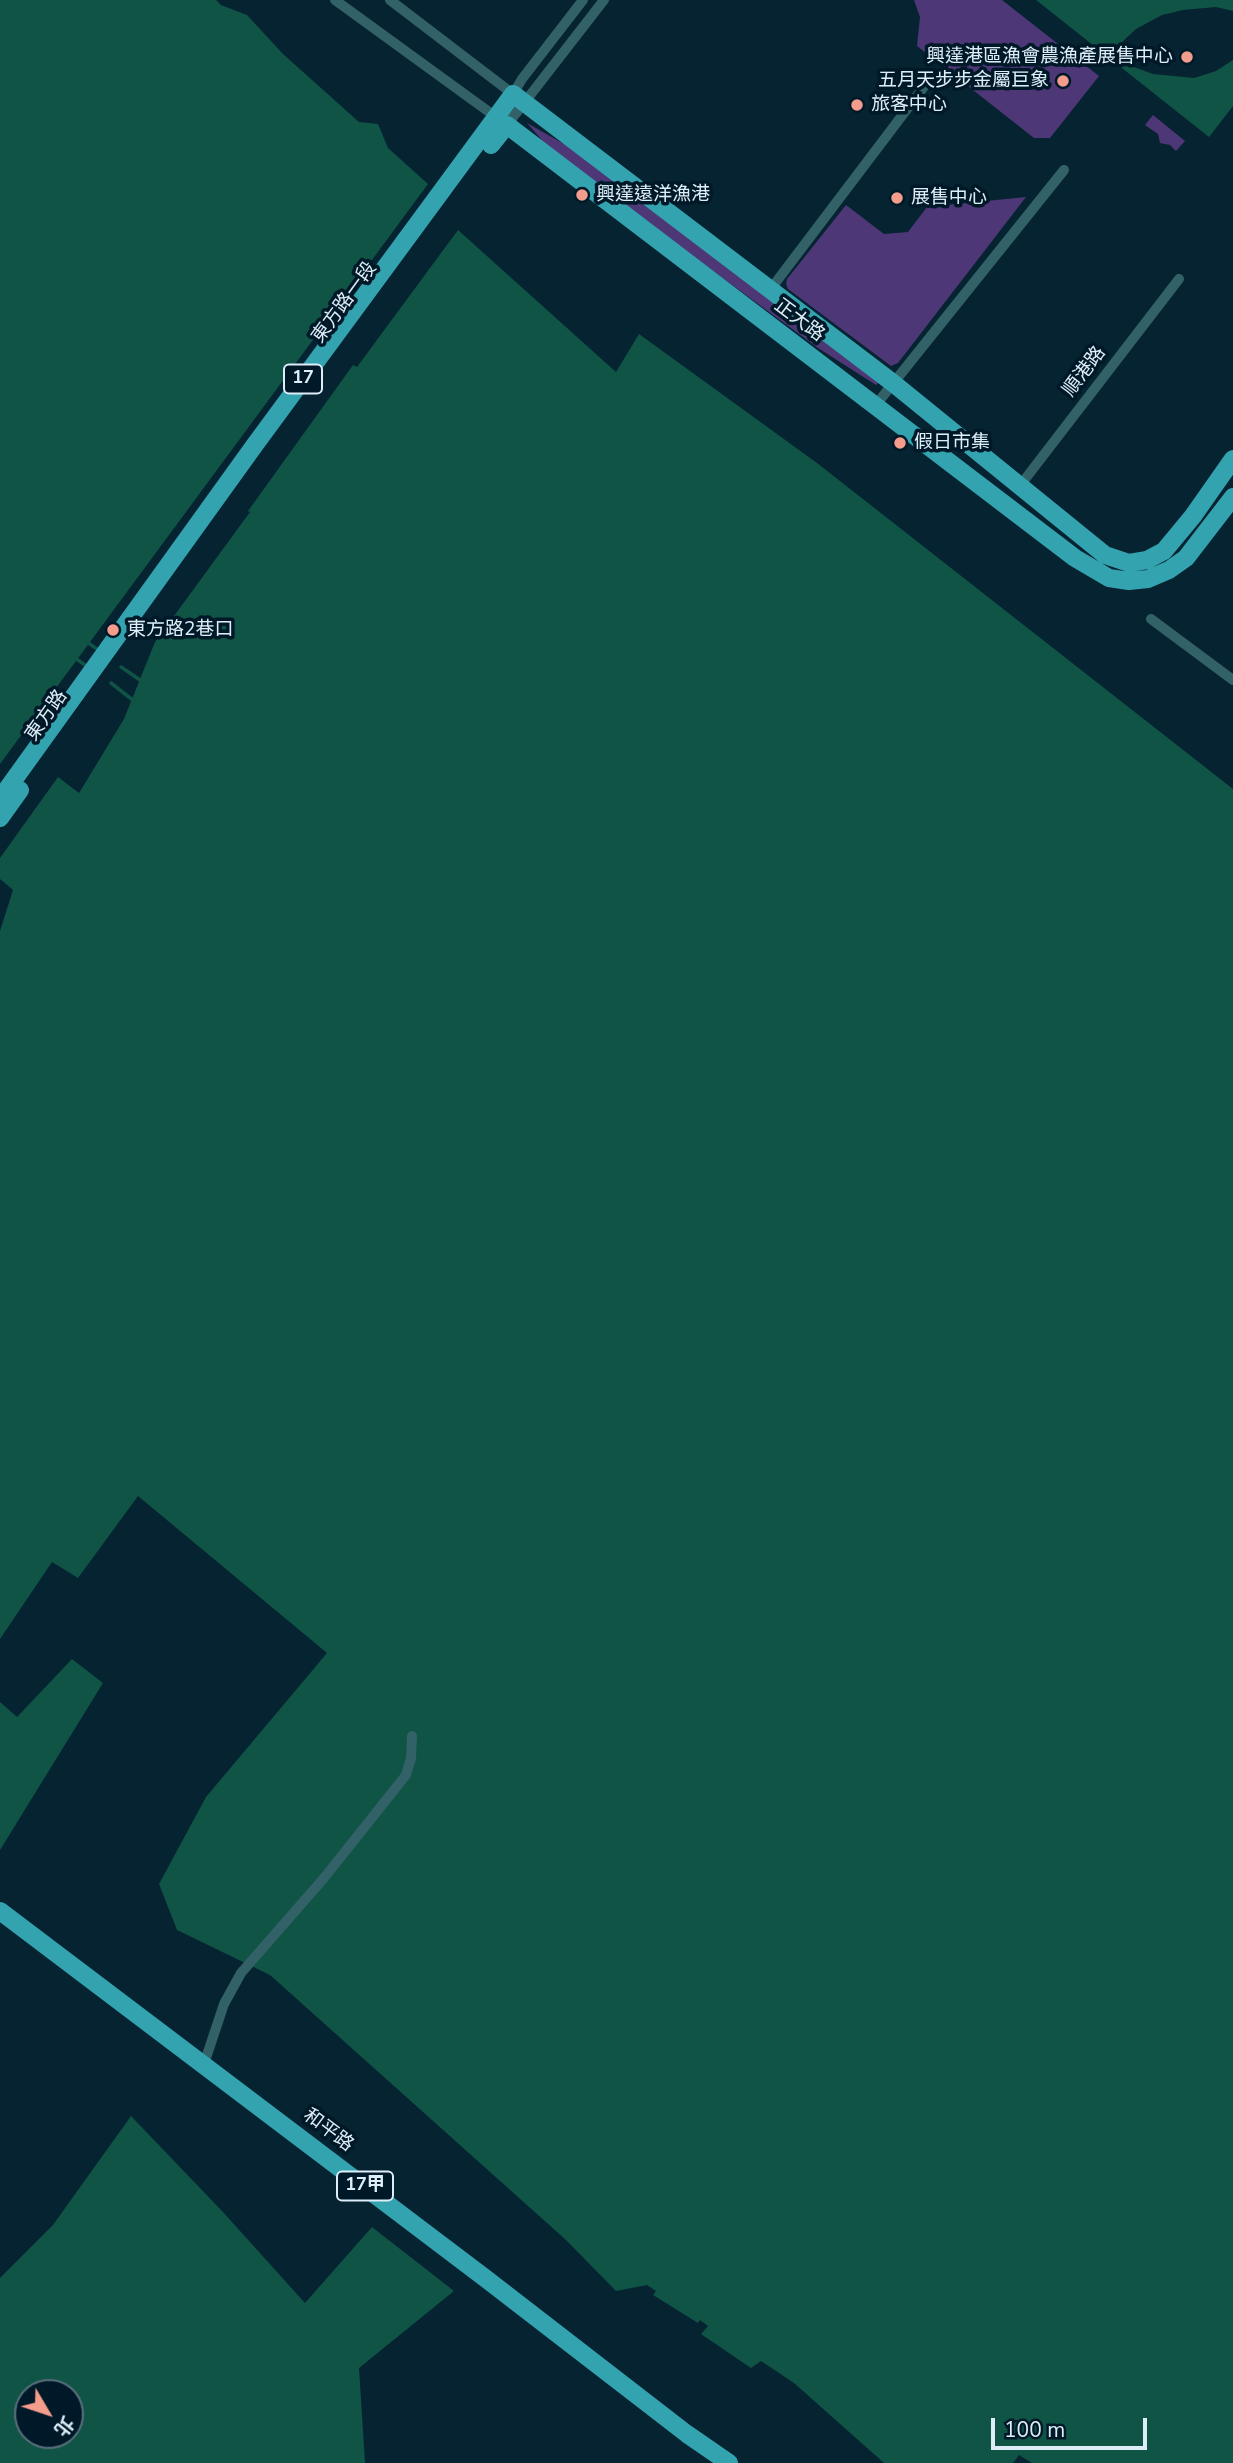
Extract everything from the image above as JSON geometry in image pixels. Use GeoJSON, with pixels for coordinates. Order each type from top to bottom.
{"type":"FeatureCollection","features":[{"type":"Feature","properties":{"kind":"main road","name":"東方路一段"},"geometry":{"type":"LineString","coordinates":[[100,669],[519,98]]}},
{"type":"Feature","properties":{"kind":"main road","name":"正大路"},"geometry":{"type":"LineString","coordinates":[[519,98],[893,383],[1098,551],[1121,562],[1138,562],[1156,556],[1171,544],[1233,459]]}},
{"type":"Feature","properties":{"kind":"main road","name":"正大路"},"geometry":{"type":"LineString","coordinates":[[502,121],[1075,558],[1109,578],[1129,581],[1148,579],[1169,570],[1186,558],[1233,497]]}},
{"type":"Feature","properties":{"kind":"main road","name":"東方路"},"geometry":{"type":"LineString","coordinates":[[0,799],[100,669]]}},
{"type":"Feature","properties":{"kind":"main road","name":"東方路"},"geometry":{"type":"LineString","coordinates":[[0,818],[100,669]]}},
{"type":"Feature","properties":{"kind":"main road","name":"和平路"},"geometry":{"type":"LineString","coordinates":[[0,1910],[687,2434],[729,2463]]}},
{"type":"Feature","properties":{"kind":"main road","name":"和平路"},"geometry":{"type":"LineString","coordinates":[[0,1919],[595,2374],[716,2463]]}},
{"type":"Feature","properties":{"kind":"street","name":"正大路"},"geometry":{"type":"LineString","coordinates":[[335,0],[502,121]]}},
{"type":"Feature","properties":{"kind":"street","name":"正大路"},"geometry":{"type":"LineString","coordinates":[[390,0],[519,98]]}},
{"type":"Feature","properties":{"kind":"street","name":"東方路一段"},"geometry":{"type":"LineString","coordinates":[[519,98],[522,79],[583,0]]}},
{"type":"Feature","properties":{"kind":"street","name":"東方路一段"},"geometry":{"type":"LineString","coordinates":[[519,98],[604,0]]}},
{"type":"Feature","properties":{"kind":"street"},"geometry":{"type":"LineString","coordinates":[[770,290],[926,83]]}},
{"type":"Feature","properties":{"kind":"street"},"geometry":{"type":"LineString","coordinates":[[875,406],[1063,170]]}},
{"type":"Feature","properties":{"kind":"street","name":"順港路"},"geometry":{"type":"LineString","coordinates":[[1019,487],[1179,279]]}},
{"type":"Feature","properties":{"kind":"street"},"geometry":{"type":"LineString","coordinates":[[1151,620],[1233,680]]}},
{"type":"Feature","properties":{"kind":"street"},"geometry":{"type":"LineString","coordinates":[[204,2064],[224,2004],[241,1973],[324,1878],[406,1775],[411,1758],[412,1736]]}},
{"type":"Feature","properties":{"kind":"shaded area"},"geometry":{"type":"Polygon","coordinates":[[[0,0],[216,0],[221,5],[247,15],[283,54],[359,122],[378,124],[388,148],[428,184],[0,764],[0,0]]]}},
{"type":"Feature","properties":{"kind":"shaded area"},"geometry":{"type":"Polygon","coordinates":[[[914,0],[1002,0],[1099,76],[1050,138],[1034,138],[917,46],[920,17],[914,0]]]}},
{"type":"Feature","properties":{"kind":"shaded area"},"geometry":{"type":"Polygon","coordinates":[[[1036,0],[1233,0],[1233,106],[1209,137],[1036,0]]]}},
{"type":"Feature","properties":{"kind":"shaded area"},"geometry":{"type":"Polygon","coordinates":[[[1153,115],[1185,141],[1176,151],[1170,145],[1160,143],[1158,134],[1145,125],[1153,115]]]}},
{"type":"Feature","properties":{"kind":"shaded area"},"geometry":{"type":"Polygon","coordinates":[[[527,123],[587,157],[879,382],[876,385],[818,348],[570,166],[547,146],[527,123]]]}},
{"type":"Feature","properties":{"kind":"shaded area"},"geometry":{"type":"Polygon","coordinates":[[[1026,197],[898,363],[891,366],[788,289],[786,284],[787,279],[846,205],[884,234],[908,232],[927,207],[1026,197]]]}},
{"type":"Feature","properties":{"kind":"shaded area"},"geometry":{"type":"Polygon","coordinates":[[[458,230],[616,372],[639,334],[817,463],[1233,789],[1233,2463],[1032,2463],[1019,2455],[1013,2463],[884,2463],[794,2383],[761,2361],[751,2368],[701,2334],[708,2326],[700,2320],[698,2323],[653,2295],[656,2291],[647,2285],[616,2291],[566,2240],[270,1975],[177,1930],[159,1884],[206,1797],[327,1653],[138,1496],[78,1578],[52,1562],[0,1639],[0,931],[13,890],[0,879],[0,858],[58,777],[79,793],[124,719],[155,642],[353,365],[357,367],[458,230]]]}},
{"type":"Feature","properties":{"kind":"shaded area"},"geometry":{"type":"Polygon","coordinates":[[[72,1659],[103,1683],[0,1850],[0,1702],[17,1717],[72,1659]]]}},
{"type":"Feature","properties":{"kind":"shaded area"},"geometry":{"type":"Polygon","coordinates":[[[131,2116],[305,2303],[372,2227],[454,2291],[359,2368],[365,2463],[0,2463],[0,2278],[53,2225],[131,2116]]]}},
{"type":"Feature","properties":{"kind":"pier"},"geometry":{"type":"Polygon","coordinates":[[[1216,7],[1233,11],[1233,60],[1216,71],[1194,78],[1153,74],[1131,66],[1127,61],[1121,67],[1107,56],[1136,29],[1162,15],[1216,7]]]}},
{"type":"Feature","properties":{"kind":"waterway"},"geometry":{"type":"LineString","coordinates":[[87,642],[97,649]]}},
{"type":"Feature","properties":{"kind":"waterway"},"geometry":{"type":"LineString","coordinates":[[75,658],[85,665]]}},
{"type":"Feature","properties":{"kind":"waterway"},"geometry":{"type":"LineString","coordinates":[[121,667],[143,682]]}},
{"type":"Feature","properties":{"kind":"waterway"},"geometry":{"type":"LineString","coordinates":[[111,683],[134,701]]}},
{"type":"Feature","properties":{"kind":"place","name":"興達港區漁會農漁產展售中心"},"geometry":{"type":"Point","coordinates":[1187,57]}},
{"type":"Feature","properties":{"kind":"place","name":"五月天步步金屬巨象"},"geometry":{"type":"Point","coordinates":[1063,81]}},
{"type":"Feature","properties":{"kind":"place","name":"旅客中心"},"geometry":{"type":"Point","coordinates":[857,105]}},
{"type":"Feature","properties":{"kind":"place","name":"興達遠洋漁港"},"geometry":{"type":"Point","coordinates":[582,195]}},
{"type":"Feature","properties":{"kind":"place","name":"展售中心"},"geometry":{"type":"Point","coordinates":[897,198]}},
{"type":"Feature","properties":{"kind":"place","name":"假日市集"},"geometry":{"type":"Point","coordinates":[900,443]}},
{"type":"Feature","properties":{"kind":"place","name":"東方路2巷口"},"geometry":{"type":"Point","coordinates":[113,630]}}]}
